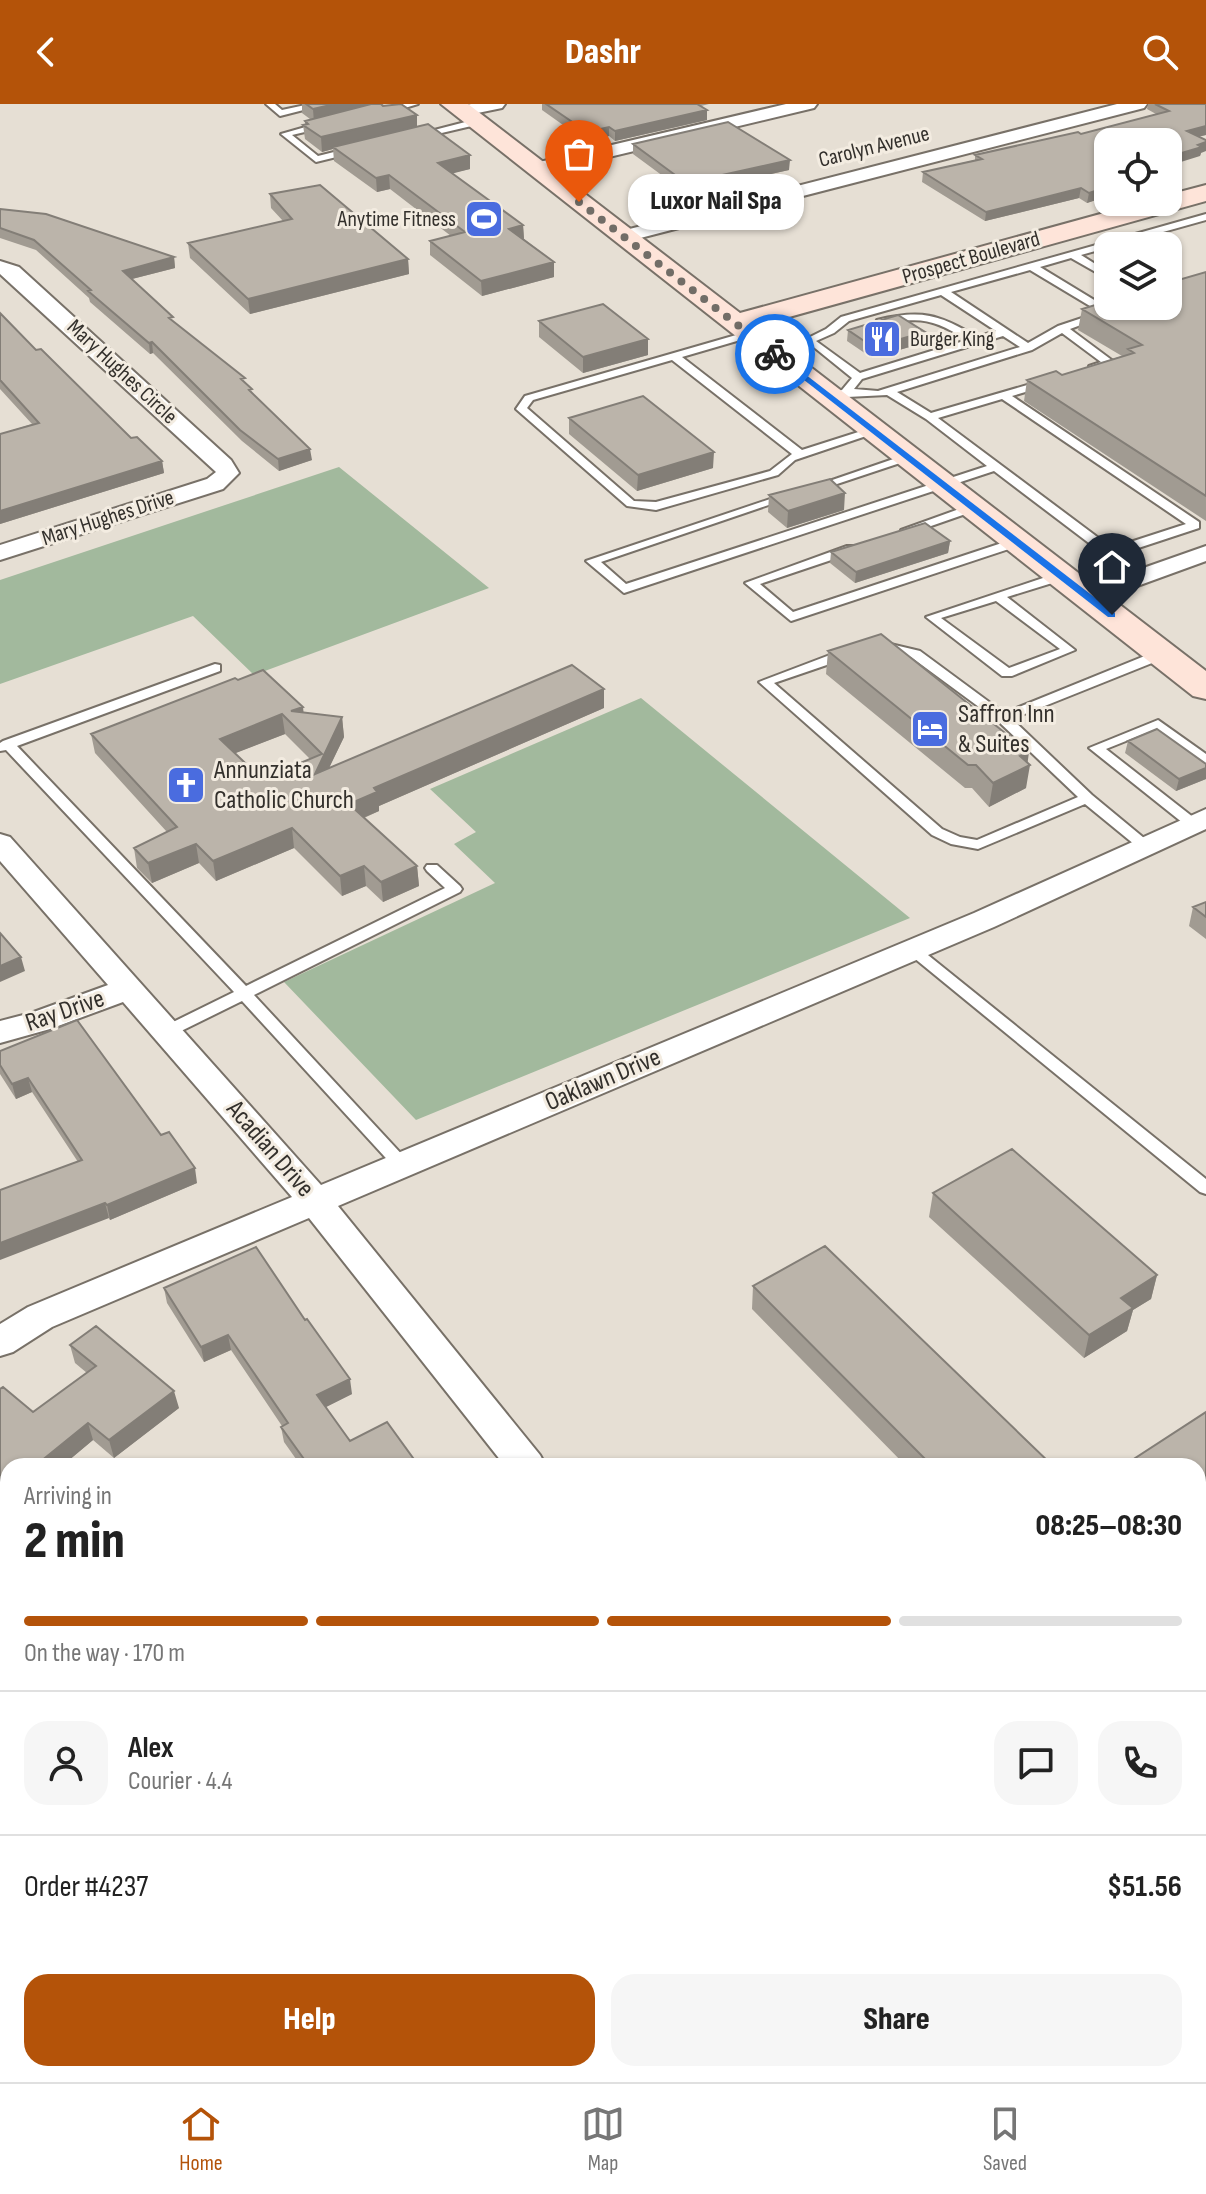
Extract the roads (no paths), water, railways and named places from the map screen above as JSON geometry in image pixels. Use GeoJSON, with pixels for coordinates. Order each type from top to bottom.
{"type":"FeatureCollection","features":[{"type":"Feature","properties":{"kind":"main road"},"geometry":{"type":"LineString","coordinates":[[472,110],[621,237],[839,394],[874,430],[1206,688]]}},
{"type":"Feature","properties":{"kind":"main road","name":"Prospect Boulevard"},"geometry":{"type":"LineString","coordinates":[[765,338],[1206,193]]}},
{"type":"Feature","properties":{"kind":"main road","name":"Prospect Boulevard"},"geometry":{"type":"LineString","coordinates":[[765,338],[1144,228],[1206,205]]}},
{"type":"Feature","properties":{"kind":"street"},"geometry":{"type":"LineString","coordinates":[[538,168],[808,104]]}},
{"type":"Feature","properties":{"kind":"street","name":"Carolyn Avenue"},"geometry":{"type":"LineString","coordinates":[[621,237],[1138,104]]}},
{"type":"Feature","properties":{"kind":"street","name":"Mary Hughes Circle"},"geometry":{"type":"LineString","coordinates":[[0,267],[12,271],[223,465],[228,473],[215,484]]}},
{"type":"Feature","properties":{"kind":"street","name":"Mary Hughes Drive"},"geometry":{"type":"LineString","coordinates":[[0,553],[215,484]]}},
{"type":"Feature","properties":{"kind":"street"},"geometry":{"type":"LineString","coordinates":[[1087,596],[1206,553]]}},
{"type":"Feature","properties":{"kind":"street","name":"Oaklawn Drive"},"geometry":{"type":"LineString","coordinates":[[0,1342],[40,1317],[913,950],[1200,821]]}},
{"type":"Feature","properties":{"kind":"street","name":"Acadian Drive"},"geometry":{"type":"LineString","coordinates":[[0,843],[315,1201],[521,1458]]}},
{"type":"Feature","properties":{"kind":"street","name":"Ray Drive"},"geometry":{"type":"LineString","coordinates":[[0,1032],[39,1022],[130,988]]}},
{"type":"Feature","properties":{"kind":"lane"},"geometry":{"type":"LineString","coordinates":[[270,104],[280,113],[323,104]]}},
{"type":"Feature","properties":{"kind":"lane"},"geometry":{"type":"LineString","coordinates":[[371,114],[414,104]]}},
{"type":"Feature","properties":{"kind":"lane"},"geometry":{"type":"LineString","coordinates":[[404,139],[472,110]]}},
{"type":"Feature","properties":{"kind":"lane"},"geometry":{"type":"LineString","coordinates":[[328,124],[285,134],[316,159],[360,149]]}},
{"type":"Feature","properties":{"kind":"lane"},"geometry":{"type":"LineString","coordinates":[[874,430],[791,458],[774,473],[656,506],[631,504],[521,409],[529,398],[674,356],[765,338],[830,331],[839,315],[942,291],[975,277],[1033,267],[1144,228],[1206,217]]}},
{"type":"Feature","properties":{"kind":"lane"},"geometry":{"type":"LineString","coordinates":[[1073,255],[1094,268]]}},
{"type":"Feature","properties":{"kind":"lane"},"geometry":{"type":"LineString","coordinates":[[1033,267],[1094,304]]}},
{"type":"Feature","properties":{"kind":"lane"},"geometry":{"type":"LineString","coordinates":[[942,291],[1028,348]]}},
{"type":"Feature","properties":{"kind":"lane"},"geometry":{"type":"LineString","coordinates":[[864,327],[911,315],[929,315],[976,341]]}},
{"type":"Feature","properties":{"kind":"lane"},"geometry":{"type":"LineString","coordinates":[[839,394],[879,394],[1028,348],[1062,328],[1094,317]]}},
{"type":"Feature","properties":{"kind":"lane"},"geometry":{"type":"LineString","coordinates":[[1062,328],[1109,363],[1079,372]]}},
{"type":"Feature","properties":{"kind":"lane"},"geometry":{"type":"LineString","coordinates":[[765,338],[815,344],[851,331]]}},
{"type":"Feature","properties":{"kind":"lane"},"geometry":{"type":"LineString","coordinates":[[839,394],[858,377],[1005,332]]}},
{"type":"Feature","properties":{"kind":"lane"},"geometry":{"type":"LineString","coordinates":[[815,344],[858,377]]}},
{"type":"Feature","properties":{"kind":"lane"},"geometry":{"type":"LineString","coordinates":[[674,356],[801,455]]}},
{"type":"Feature","properties":{"kind":"lane"},"geometry":{"type":"LineString","coordinates":[[930,417],[1063,377]]}},
{"type":"Feature","properties":{"kind":"lane"},"geometry":{"type":"LineString","coordinates":[[888,391],[998,466],[1110,553],[1201,528]]}},
{"type":"Feature","properties":{"kind":"lane"},"geometry":{"type":"LineString","coordinates":[[1003,395],[1201,528]]}},
{"type":"Feature","properties":{"kind":"lane"},"geometry":{"type":"LineString","coordinates":[[908,457],[592,561],[624,589],[998,466]]}},
{"type":"Feature","properties":{"kind":"lane"},"geometry":{"type":"LineString","coordinates":[[899,533],[973,508]]}},
{"type":"Feature","properties":{"kind":"lane"},"geometry":{"type":"LineString","coordinates":[[870,543],[751,583],[791,617],[1017,542]]}},
{"type":"Feature","properties":{"kind":"lane"},"geometry":{"type":"LineString","coordinates":[[998,596],[1069,650],[1007,673],[932,617],[998,596],[1061,576]]}},
{"type":"Feature","properties":{"kind":"lane"},"geometry":{"type":"LineString","coordinates":[[1087,798],[978,845],[956,841],[937,832],[765,682],[866,646],[887,646],[915,654],[1003,718],[1087,798],[1145,846]]}},
{"type":"Feature","properties":{"kind":"lane"},"geometry":{"type":"LineString","coordinates":[[1003,718],[1162,654]]}},
{"type":"Feature","properties":{"kind":"lane"},"geometry":{"type":"LineString","coordinates":[[215,668],[4,746],[244,993],[401,1164]]}},
{"type":"Feature","properties":{"kind":"lane"},"geometry":{"type":"LineString","coordinates":[[1200,821],[1096,748],[1158,724],[1206,760]]}},
{"type":"Feature","properties":{"kind":"lane"},"geometry":{"type":"LineString","coordinates":[[168,1031],[455,889],[432,868]]}},
{"type":"Feature","properties":{"kind":"lane"},"geometry":{"type":"LineString","coordinates":[[913,950],[1206,1188]]}},
{"type":"Feature","properties":{"kind":"place","name":"Luxor Nail Spa"},"geometry":{"type":"Point","coordinates":[579,202]}},
{"type":"Feature","properties":{"kind":"place","name":"Anytime Fitness"},"geometry":{"type":"Point","coordinates":[484,219]}},
{"type":"Feature","properties":{"kind":"place","name":"Burger King"},"geometry":{"type":"Point","coordinates":[882,339]}},
{"type":"Feature","properties":{"kind":"place","name":"Saffron Inn & Suites"},"geometry":{"type":"Point","coordinates":[930,729]}},
{"type":"Feature","properties":{"kind":"place","name":"Annunziata Catholic Church"},"geometry":{"type":"Point","coordinates":[186,785]}}]}
